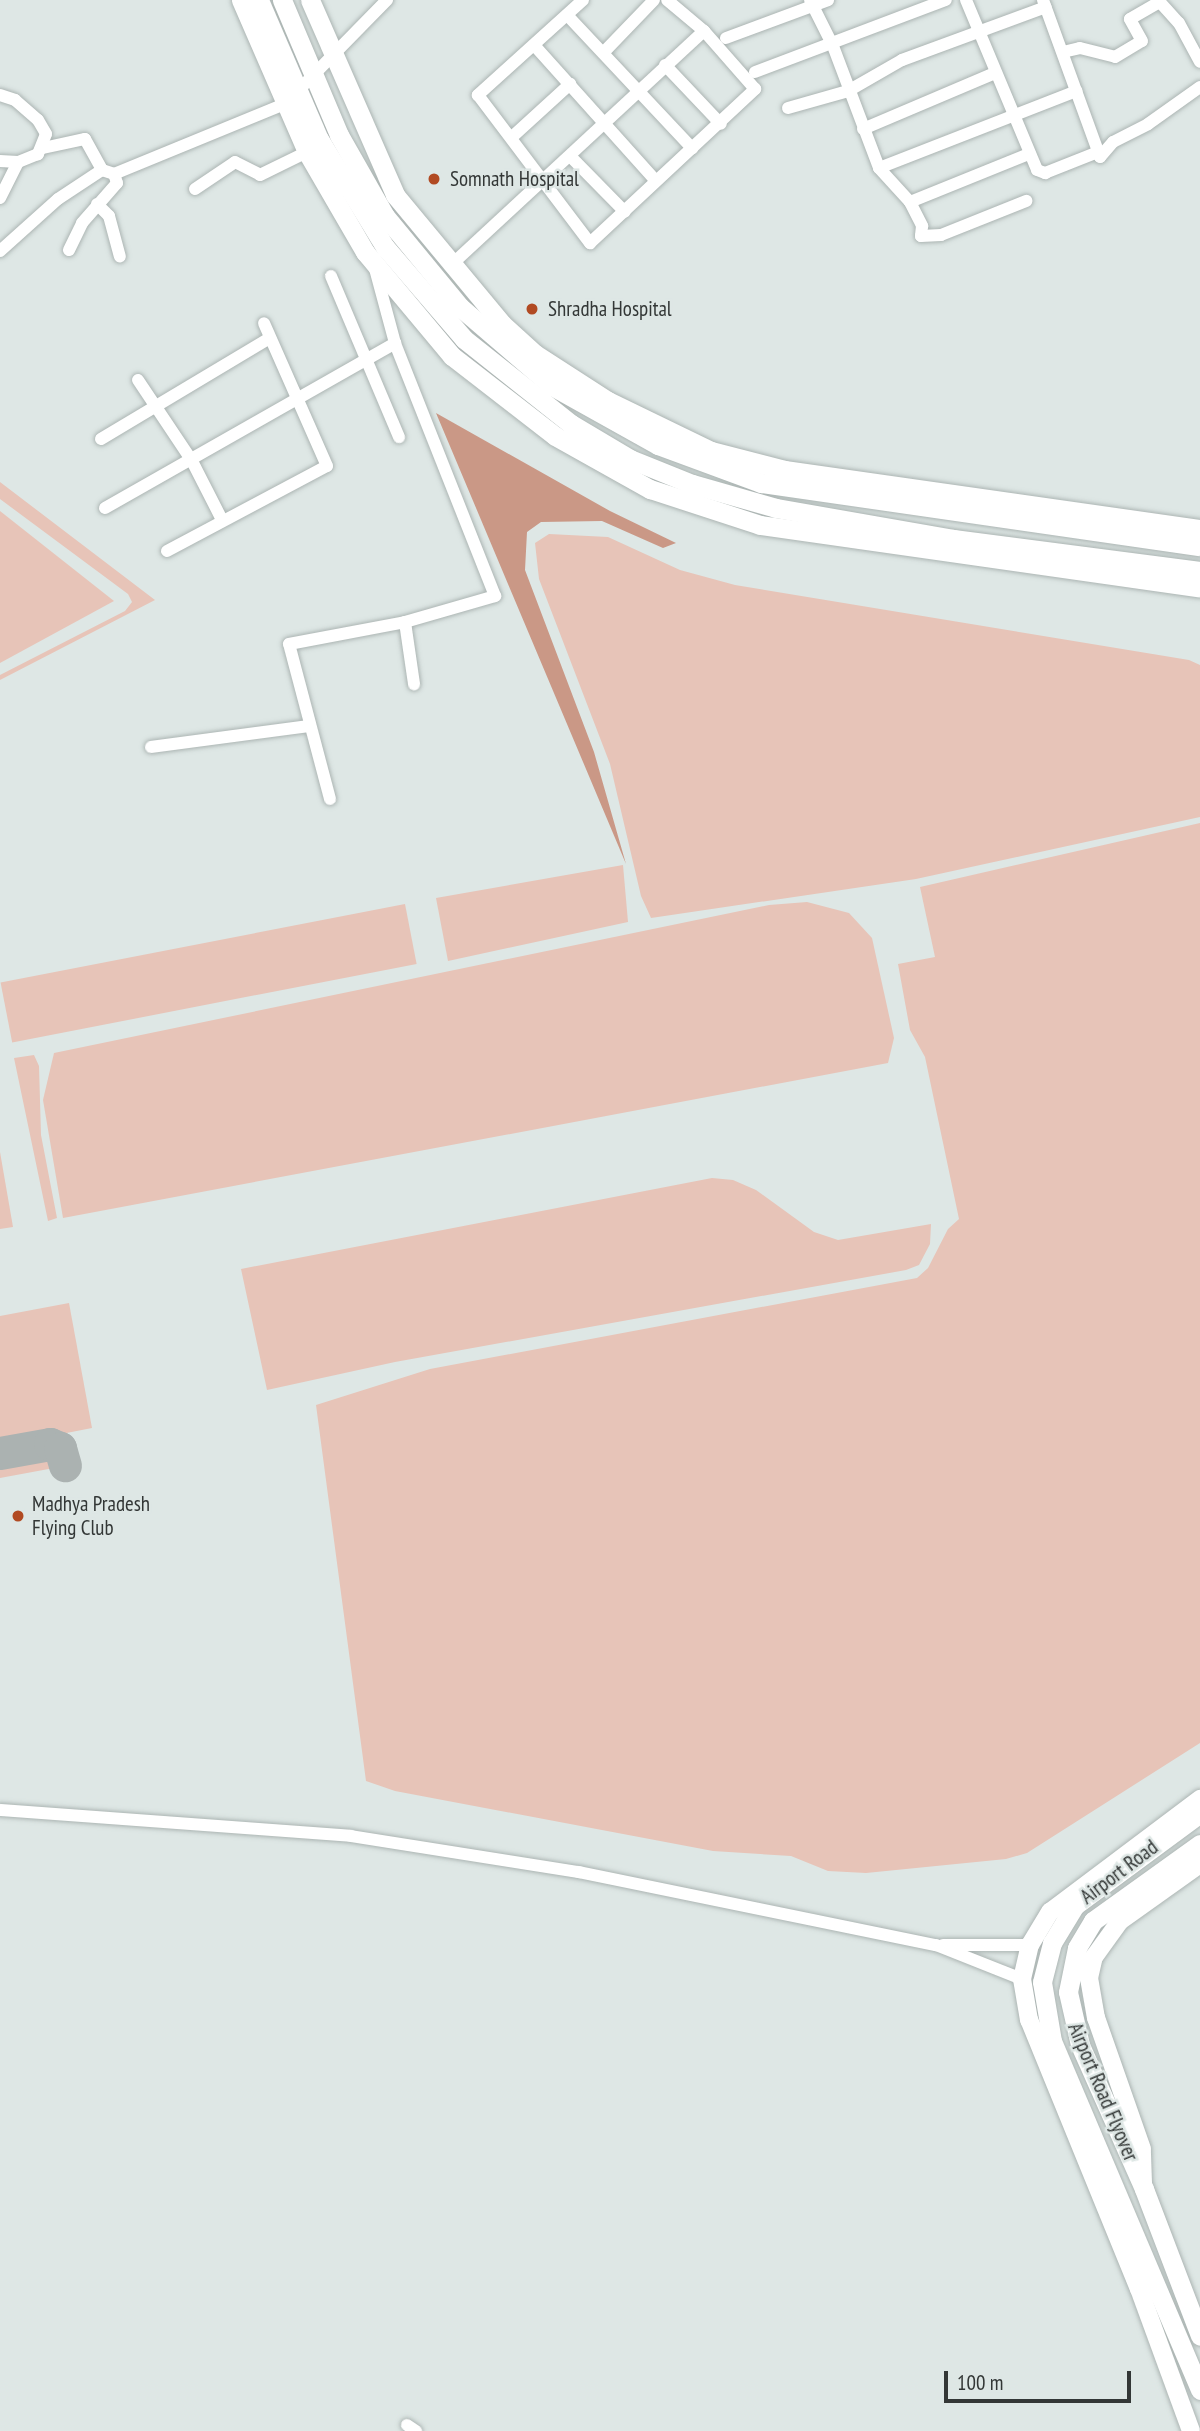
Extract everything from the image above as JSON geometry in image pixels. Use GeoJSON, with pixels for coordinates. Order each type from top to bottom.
{"type":"FeatureCollection","features":[{"type":"Feature","properties":{"kind":"main road"},"geometry":{"type":"LineString","coordinates":[[241,0],[292,98],[370,227],[423,294],[464,339],[518,385],[630,459],[692,484],[776,508],[953,539],[1200,571]]}},
{"type":"Feature","properties":{"kind":"main road"},"geometry":{"type":"LineString","coordinates":[[259,0],[307,152],[374,265],[423,325],[483,384],[555,436],[650,489],[724,515],[816,536],[1200,588]]}},
{"type":"Feature","properties":{"kind":"main road"},"geometry":{"type":"LineString","coordinates":[[282,0],[339,135],[385,216],[453,298],[491,337],[552,386],[614,421],[705,465],[761,483],[1200,546]]}},
{"type":"Feature","properties":{"kind":"main road"},"geometry":{"type":"LineString","coordinates":[[310,0],[387,180],[450,266],[536,354],[608,401],[711,451],[832,479],[1200,529]]}},
{"type":"Feature","properties":{"kind":"main road","name":"Airport Road"},"geometry":{"type":"LineString","coordinates":[[1200,1813],[1075,1905],[1052,1943],[1042,1982],[1052,2041],[1200,2390]]}},
{"type":"Feature","properties":{"kind":"main road","name":"Airport Road Flyover"},"geometry":{"type":"LineString","coordinates":[[1144,2189],[1072,2023],[1070,1967],[1093,1922],[1200,1844]]}},
{"type":"Feature","properties":{"kind":"main road"},"geometry":{"type":"LineString","coordinates":[[1144,2189],[1200,2334]]}},
{"type":"Feature","properties":{"kind":"street"},"geometry":{"type":"LineString","coordinates":[[583,0],[478,94],[590,243],[655,180],[721,124],[755,89],[704,31],[667,0]]}},
{"type":"Feature","properties":{"kind":"street"},"geometry":{"type":"LineString","coordinates":[[604,52],[654,0]]}},
{"type":"Feature","properties":{"kind":"street"},"geometry":{"type":"LineString","coordinates":[[726,38],[812,3],[828,0]]}},
{"type":"Feature","properties":{"kind":"street"},"geometry":{"type":"LineString","coordinates":[[755,72],[833,46],[946,0]]}},
{"type":"Feature","properties":{"kind":"street"},"geometry":{"type":"LineString","coordinates":[[966,0],[1029,155],[1042,173],[1098,152]]}},
{"type":"Feature","properties":{"kind":"street"},"geometry":{"type":"LineString","coordinates":[[1063,52],[1080,48],[1115,57],[1142,41],[1130,19],[1158,1],[1178,23],[1200,62]]}},
{"type":"Feature","properties":{"kind":"street"},"geometry":{"type":"LineString","coordinates":[[0,251],[58,199],[108,172],[292,98],[382,2]]}},
{"type":"Feature","properties":{"kind":"street"},"geometry":{"type":"LineString","coordinates":[[812,3],[833,46],[879,168],[911,202],[922,226],[921,236],[929,236],[1026,201]]}},
{"type":"Feature","properties":{"kind":"street"},"geometry":{"type":"LineString","coordinates":[[788,108],[848,91],[902,60],[1044,4],[1100,157],[1113,142],[1172,109],[1200,87]]}},
{"type":"Feature","properties":{"kind":"street"},"geometry":{"type":"LineString","coordinates":[[567,15],[692,148]]}},
{"type":"Feature","properties":{"kind":"street"},"geometry":{"type":"LineString","coordinates":[[450,266],[544,182],[704,31]]}},
{"type":"Feature","properties":{"kind":"street"},"geometry":{"type":"LineString","coordinates":[[534,45],[607,122],[655,180]]}},
{"type":"Feature","properties":{"kind":"street"},"geometry":{"type":"LineString","coordinates":[[665,65],[721,124]]}},
{"type":"Feature","properties":{"kind":"street"},"geometry":{"type":"LineString","coordinates":[[863,129],[995,73]]}},
{"type":"Feature","properties":{"kind":"street"},"geometry":{"type":"LineString","coordinates":[[512,136],[570,84]]}},
{"type":"Feature","properties":{"kind":"street"},"geometry":{"type":"LineString","coordinates":[[879,168],[1077,90]]}},
{"type":"Feature","properties":{"kind":"street"},"geometry":{"type":"LineString","coordinates":[[0,95],[15,100],[38,120],[46,134],[43,148]]}},
{"type":"Feature","properties":{"kind":"street"},"geometry":{"type":"LineString","coordinates":[[0,161],[18,162],[43,148],[85,139],[117,183],[97,204],[69,250]]}},
{"type":"Feature","properties":{"kind":"street"},"geometry":{"type":"LineString","coordinates":[[195,188],[235,162],[260,175],[307,152]]}},
{"type":"Feature","properties":{"kind":"street"},"geometry":{"type":"LineString","coordinates":[[911,202],[1029,155]]}},
{"type":"Feature","properties":{"kind":"street"},"geometry":{"type":"LineString","coordinates":[[570,156],[625,212]]}},
{"type":"Feature","properties":{"kind":"street"},"geometry":{"type":"LineString","coordinates":[[0,198],[18,162]]}},
{"type":"Feature","properties":{"kind":"street"},"geometry":{"type":"LineString","coordinates":[[97,204],[109,216],[120,257]]}},
{"type":"Feature","properties":{"kind":"street"},"geometry":{"type":"LineString","coordinates":[[330,799],[289,644],[405,622],[495,596],[395,343],[374,265]]}},
{"type":"Feature","properties":{"kind":"street"},"geometry":{"type":"LineString","coordinates":[[331,276],[399,437]]}},
{"type":"Feature","properties":{"kind":"street"},"geometry":{"type":"LineString","coordinates":[[167,551],[327,466],[268,339],[264,323]]}},
{"type":"Feature","properties":{"kind":"street"},"geometry":{"type":"LineString","coordinates":[[101,439],[268,339]]}},
{"type":"Feature","properties":{"kind":"street"},"geometry":{"type":"LineString","coordinates":[[106,508],[192,461],[294,398],[395,343]]}},
{"type":"Feature","properties":{"kind":"street"},"geometry":{"type":"LineString","coordinates":[[138,380],[192,461],[222,520]]}},
{"type":"Feature","properties":{"kind":"street"},"geometry":{"type":"LineString","coordinates":[[405,622],[414,684]]}},
{"type":"Feature","properties":{"kind":"street"},"geometry":{"type":"LineString","coordinates":[[151,747],[309,726]]}},
{"type":"Feature","properties":{"kind":"street"},"geometry":{"type":"LineString","coordinates":[[1191,2431],[1139,2289],[1029,2020],[1022,1979],[1030,1945],[1050,1912],[1066,1896],[1200,1799]]}},
{"type":"Feature","properties":{"kind":"street"},"geometry":{"type":"LineString","coordinates":[[0,1810],[351,1836],[579,1872],[936,1945],[1022,1979]]}},
{"type":"Feature","properties":{"kind":"street"},"geometry":{"type":"LineString","coordinates":[[1144,2189],[1142,2149],[1096,2018],[1089,1978],[1094,1957],[1120,1921],[1200,1864]]}},
{"type":"Feature","properties":{"kind":"street"},"geometry":{"type":"LineString","coordinates":[[936,1945],[1030,1945]]}},
{"type":"Feature","properties":{"kind":"shaded area"},"geometry":{"type":"Polygon","coordinates":[[[436,413],[610,511],[676,543],[663,548],[602,521],[541,522],[527,532],[525,570],[594,752],[626,864],[436,413]]]}},
{"type":"Feature","properties":{"kind":"shaded area"},"geometry":{"type":"Polygon","coordinates":[[[0,482],[155,600],[0,680],[0,675],[125,611],[132,602],[128,594],[0,499],[0,482]]]}},
{"type":"Feature","properties":{"kind":"shaded area"},"geometry":{"type":"Polygon","coordinates":[[[0,511],[114,601],[0,663],[0,511]]]}},
{"type":"Feature","properties":{"kind":"shaded area"},"geometry":{"type":"Polygon","coordinates":[[[549,534],[608,537],[680,570],[735,585],[1189,660],[1200,665],[1200,817],[916,879],[651,918],[641,896],[610,764],[539,579],[535,543],[549,534]]]}},
{"type":"Feature","properties":{"kind":"shaded area"},"geometry":{"type":"Polygon","coordinates":[[[1200,823],[1200,1743],[1027,1853],[1006,1859],[866,1873],[828,1871],[791,1856],[713,1851],[395,1791],[366,1781],[316,1405],[430,1369],[917,1278],[928,1268],[948,1229],[959,1219],[925,1057],[910,1030],[898,964],[935,957],[920,887],[1200,823]]]}},
{"type":"Feature","properties":{"kind":"shaded area"},"geometry":{"type":"Polygon","coordinates":[[[623,865],[628,922],[448,961],[436,898],[623,865]]]}},
{"type":"Feature","properties":{"kind":"shaded area"},"geometry":{"type":"Polygon","coordinates":[[[807,902],[849,913],[872,938],[894,1038],[888,1063],[63,1218],[43,1100],[54,1053],[769,905],[807,902]]]}},
{"type":"Feature","properties":{"kind":"shaded area"},"geometry":{"type":"Polygon","coordinates":[[[405,904],[417,964],[12,1042],[1,983],[405,904]]]}},
{"type":"Feature","properties":{"kind":"shaded area"},"geometry":{"type":"Polygon","coordinates":[[[34,1055],[39,1066],[41,1135],[57,1218],[48,1221],[14,1058],[34,1055]]]}},
{"type":"Feature","properties":{"kind":"shaded area"},"geometry":{"type":"Polygon","coordinates":[[[0,1152],[13,1227],[0,1229],[0,1152]]]}},
{"type":"Feature","properties":{"kind":"shaded area"},"geometry":{"type":"Polygon","coordinates":[[[712,1178],[733,1180],[756,1190],[814,1232],[838,1240],[931,1224],[930,1244],[919,1265],[906,1270],[395,1362],[267,1390],[241,1269],[712,1178]]]}},
{"type":"Feature","properties":{"kind":"shaded area"},"geometry":{"type":"Polygon","coordinates":[[[69,1303],[92,1428],[0,1446],[0,1316],[69,1303]]]}},
{"type":"Feature","properties":{"kind":"shaded area"},"geometry":{"type":"Polygon","coordinates":[[[37,1454],[50,1457],[54,1468],[0,1478],[0,1461],[37,1454]]]}},
{"type":"Feature","properties":{"kind":"taxiway"},"geometry":{"type":"LineString","coordinates":[[0,1453],[50,1444],[60,1448],[65,1465]]}},
{"type":"Feature","properties":{"kind":"place","name":"Somnath Hospital"},"geometry":{"type":"Point","coordinates":[434,179]}},
{"type":"Feature","properties":{"kind":"place","name":"Shradha Hospital"},"geometry":{"type":"Point","coordinates":[532,309]}},
{"type":"Feature","properties":{"kind":"place","name":"Madhya Pradesh Flying Club"},"geometry":{"type":"Point","coordinates":[18,1516]}}]}
